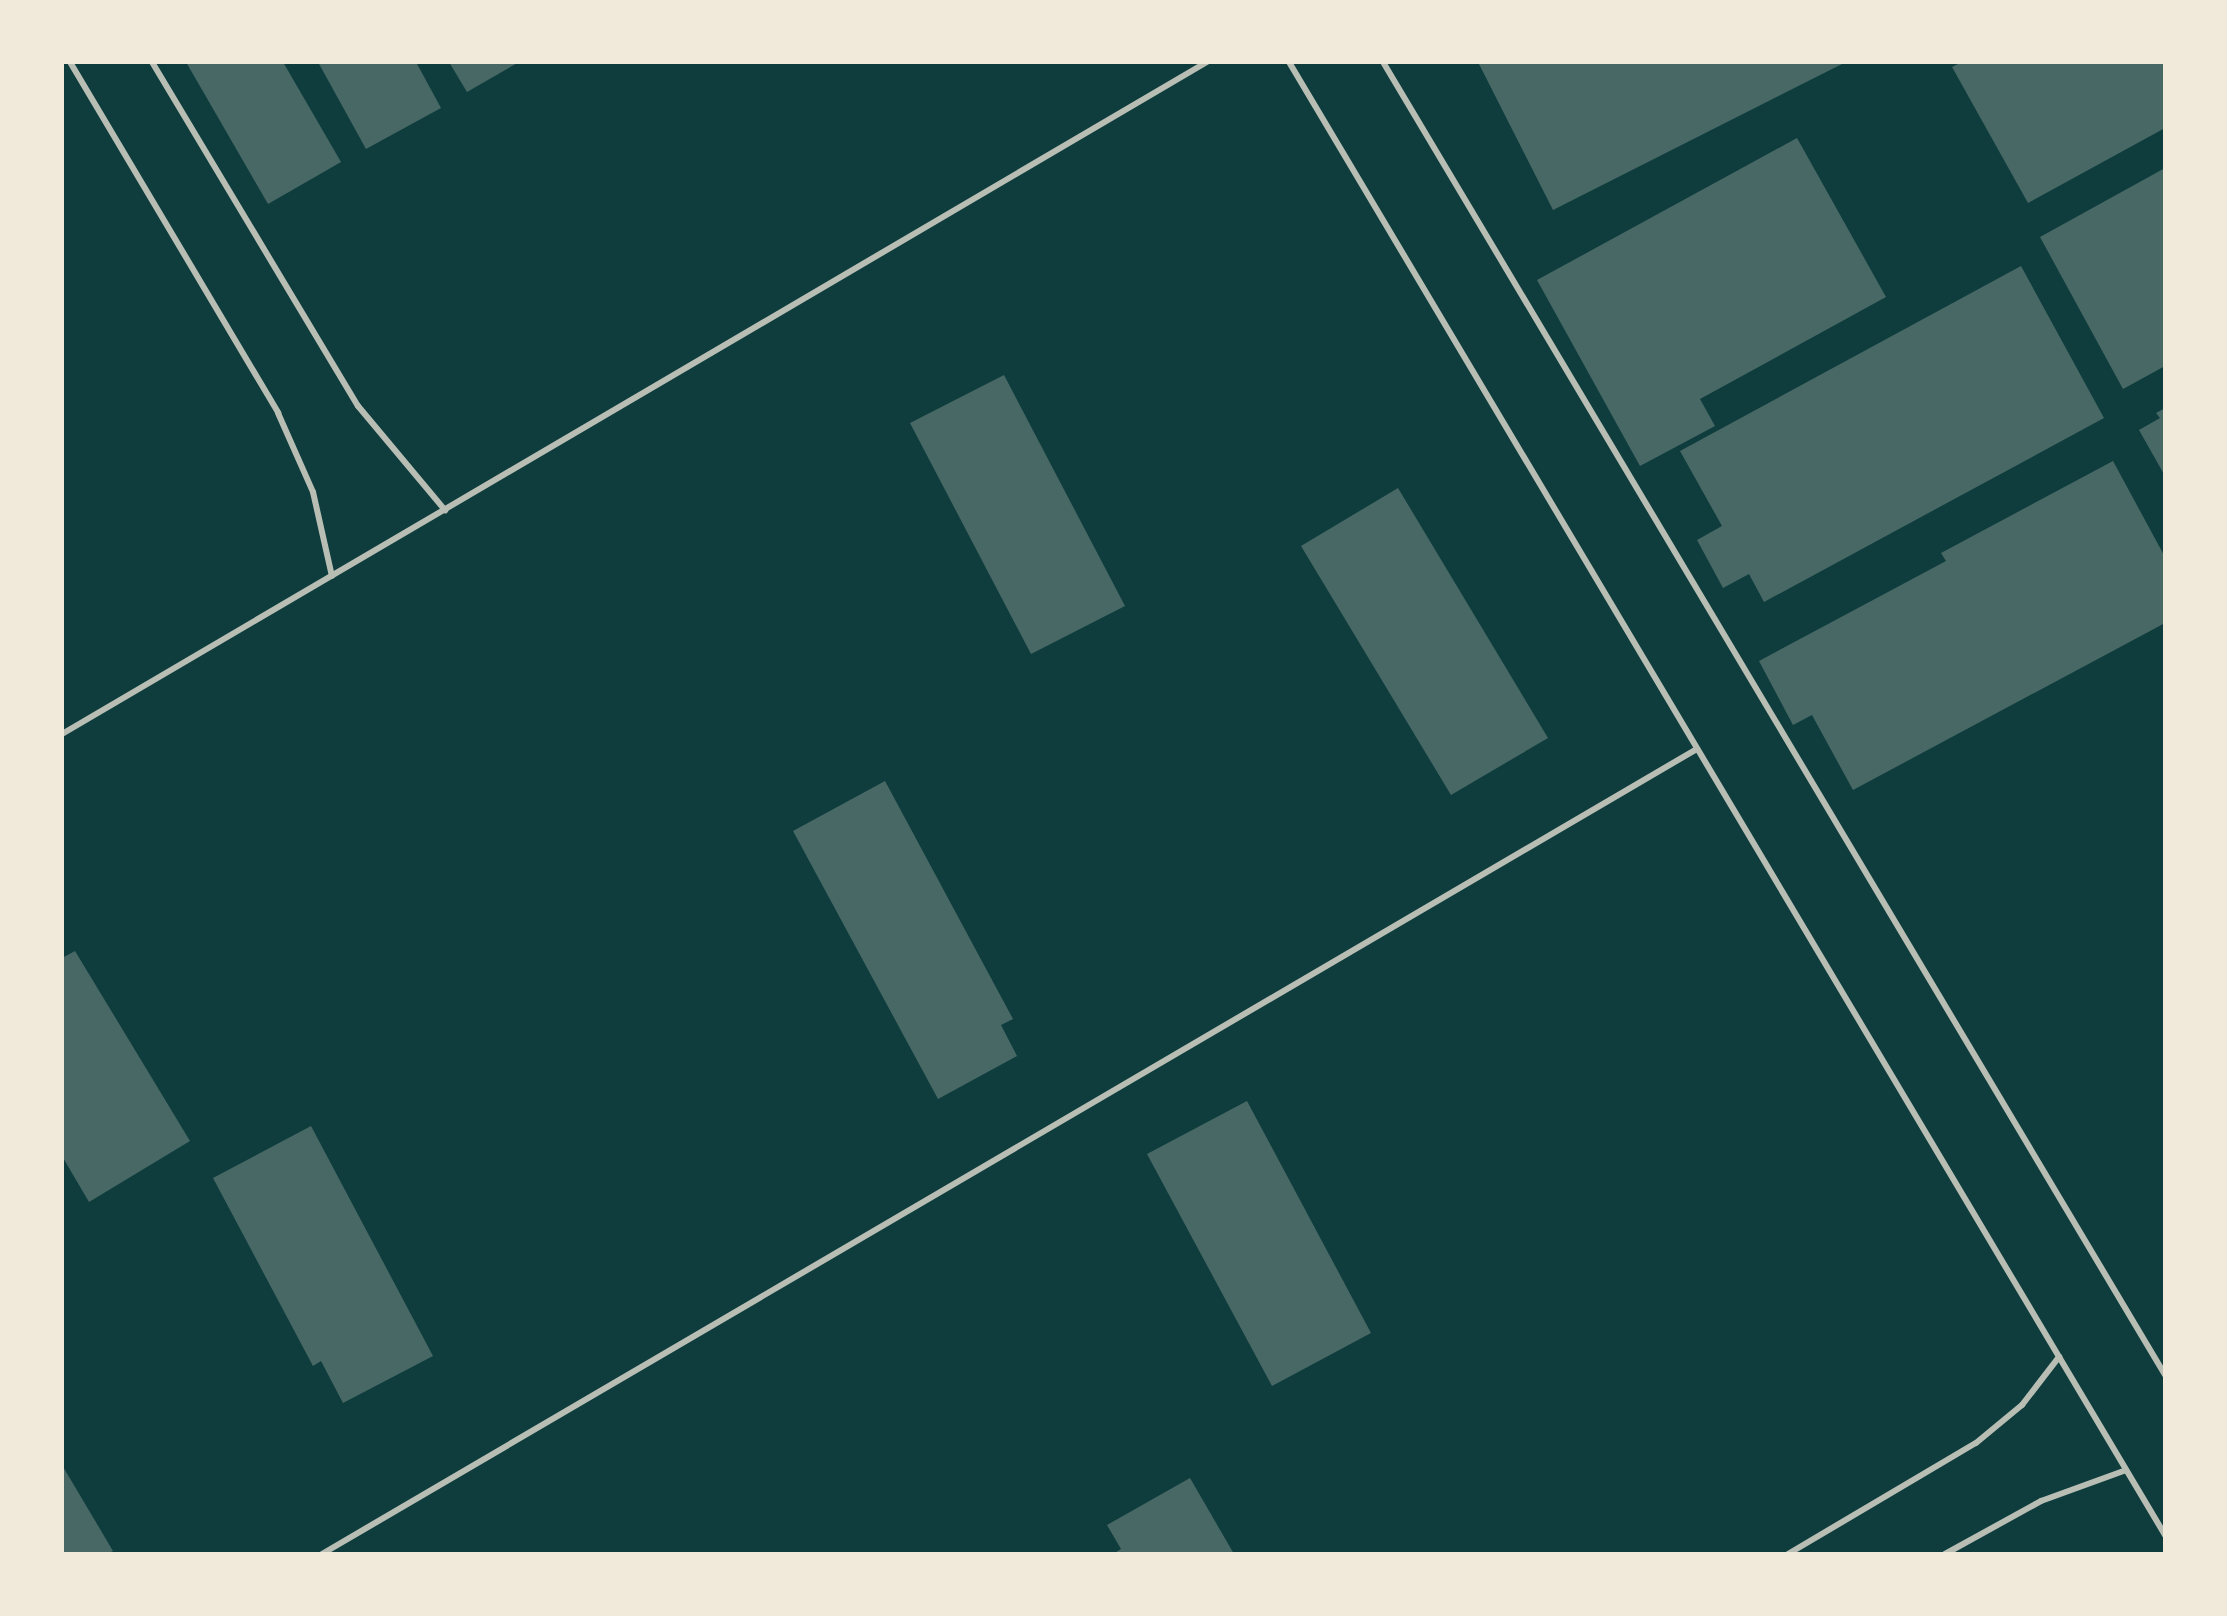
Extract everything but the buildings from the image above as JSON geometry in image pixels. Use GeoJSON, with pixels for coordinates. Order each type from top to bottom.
{"type":"FeatureCollection","features":[{"type":"Feature","properties":{"kind":"lane"},"geometry":{"type":"LineString","coordinates":[[70,62],[278,413],[313,492],[332,576]]}},
{"type":"Feature","properties":{"kind":"lane"},"geometry":{"type":"LineString","coordinates":[[152,62],[358,406],[445,510]]}},
{"type":"Feature","properties":{"kind":"lane"},"geometry":{"type":"LineString","coordinates":[[62,734],[1207,62]]}},
{"type":"Feature","properties":{"kind":"lane"},"geometry":{"type":"LineString","coordinates":[[1289,62],[2165,1535]]}},
{"type":"Feature","properties":{"kind":"lane"},"geometry":{"type":"LineString","coordinates":[[1383,62],[2165,1375]]}},
{"type":"Feature","properties":{"kind":"lane"},"geometry":{"type":"LineString","coordinates":[[322,1554],[1697,749]]}},
{"type":"Feature","properties":{"kind":"lane"},"geometry":{"type":"LineString","coordinates":[[1788,1554],[1976,1443],[2022,1405],[2059,1357]]}},
{"type":"Feature","properties":{"kind":"lane"},"geometry":{"type":"LineString","coordinates":[[1945,1554],[2041,1501],[2126,1470]]}}]}
